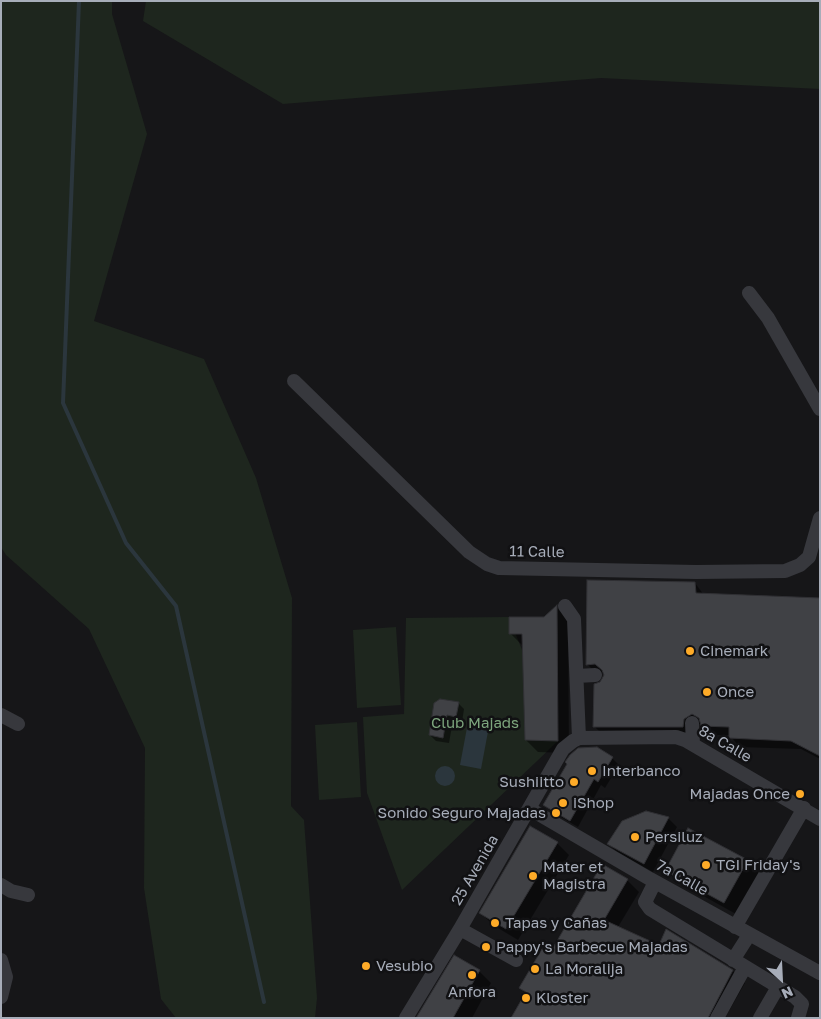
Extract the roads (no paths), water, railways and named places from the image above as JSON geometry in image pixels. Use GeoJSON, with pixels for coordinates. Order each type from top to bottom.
{"type":"FeatureCollection","features":[{"type":"Feature","properties":{"kind":"street"},"geometry":{"type":"LineString","coordinates":[[749,292],[768,318],[820,410]]}},
{"type":"Feature","properties":{"kind":"street","name":"11 Calle"},"geometry":{"type":"LineString","coordinates":[[294,382],[469,552],[487,564],[499,568],[696,572],[786,571],[800,565],[809,557],[820,518]]}},
{"type":"Feature","properties":{"kind":"street"},"geometry":{"type":"LineString","coordinates":[[565,606],[574,619],[577,676],[576,739]]}},
{"type":"Feature","properties":{"kind":"street"},"geometry":{"type":"LineString","coordinates":[[577,676],[595,675]]}},
{"type":"Feature","properties":{"kind":"street"},"geometry":{"type":"LineString","coordinates":[[1,715],[18,724]]}},
{"type":"Feature","properties":{"kind":"street"},"geometry":{"type":"LineString","coordinates":[[692,723],[693,744]]}},
{"type":"Feature","properties":{"kind":"street","name":"8a Calle"},"geometry":{"type":"LineString","coordinates":[[576,739],[676,737],[693,744],[820,819]]}},
{"type":"Feature","properties":{"kind":"street","name":"25 Avenida"},"geometry":{"type":"LineString","coordinates":[[406,1018],[460,929],[563,749],[576,739]]}},
{"type":"Feature","properties":{"kind":"street"},"geometry":{"type":"LineString","coordinates":[[735,927],[804,808]]}},
{"type":"Feature","properties":{"kind":"street","name":"7a Calle"},"geometry":{"type":"LineString","coordinates":[[530,809],[655,882],[820,973]]}},
{"type":"Feature","properties":{"kind":"street"},"geometry":{"type":"LineString","coordinates":[[655,882],[645,902],[650,909],[778,986],[802,1004],[798,1018]]}},
{"type":"Feature","properties":{"kind":"street"},"geometry":{"type":"LineString","coordinates":[[1,885],[11,891],[28,895]]}},
{"type":"Feature","properties":{"kind":"street"},"geometry":{"type":"LineString","coordinates":[[460,929],[516,960]]}},
{"type":"Feature","properties":{"kind":"street"},"geometry":{"type":"LineString","coordinates":[[733,960],[749,935]]}},
{"type":"Feature","properties":{"kind":"street"},"geometry":{"type":"LineString","coordinates":[[1,960],[6,977],[1,997]]}},
{"type":"Feature","properties":{"kind":"street"},"geometry":{"type":"LineString","coordinates":[[717,1018],[745,967]]}},
{"type":"Feature","properties":{"kind":"street"},"geometry":{"type":"LineString","coordinates":[[760,1018],[778,986]]}},
{"type":"Feature","properties":{"kind":"waterway"},"geometry":{"type":"LineString","coordinates":[[79,1],[63,403],[126,543],[176,606],[264,1002]]}},
{"type":"Feature","properties":{"kind":"place","name":"Cinemark"},"geometry":{"type":"Point","coordinates":[690,651]}},
{"type":"Feature","properties":{"kind":"place","name":"Once"},"geometry":{"type":"Point","coordinates":[707,692]}},
{"type":"Feature","properties":{"kind":"place","name":"Interbanco"},"geometry":{"type":"Point","coordinates":[592,771]}},
{"type":"Feature","properties":{"kind":"place","name":"Sushiitto"},"geometry":{"type":"Point","coordinates":[574,782]}},
{"type":"Feature","properties":{"kind":"place","name":"Majadas Once"},"geometry":{"type":"Point","coordinates":[800,794]}},
{"type":"Feature","properties":{"kind":"place","name":"iShop"},"geometry":{"type":"Point","coordinates":[563,803]}},
{"type":"Feature","properties":{"kind":"place","name":"Sonido Seguro Majadas"},"geometry":{"type":"Point","coordinates":[556,813]}},
{"type":"Feature","properties":{"kind":"place","name":"Persiluz"},"geometry":{"type":"Point","coordinates":[635,837]}},
{"type":"Feature","properties":{"kind":"place","name":"TGI Friday's"},"geometry":{"type":"Point","coordinates":[706,865]}},
{"type":"Feature","properties":{"kind":"place","name":"Mater et Magistra"},"geometry":{"type":"Point","coordinates":[533,876]}},
{"type":"Feature","properties":{"kind":"place","name":"Tapas y Cañas"},"geometry":{"type":"Point","coordinates":[495,923]}},
{"type":"Feature","properties":{"kind":"place","name":"Pappy's Barbecue Majadas"},"geometry":{"type":"Point","coordinates":[486,947]}},
{"type":"Feature","properties":{"kind":"place","name":"Vesubio"},"geometry":{"type":"Point","coordinates":[366,966]}},
{"type":"Feature","properties":{"kind":"place","name":"La Moralija"},"geometry":{"type":"Point","coordinates":[535,969]}},
{"type":"Feature","properties":{"kind":"place","name":"Anfora"},"geometry":{"type":"Point","coordinates":[472,975]}},
{"type":"Feature","properties":{"kind":"place","name":"Kloster"},"geometry":{"type":"Point","coordinates":[526,998]}},
{"type":"Feature","properties":{"kind":"park label","name":"Club Majads"},"geometry":{"type":"Point","coordinates":[475,723]}}]}
